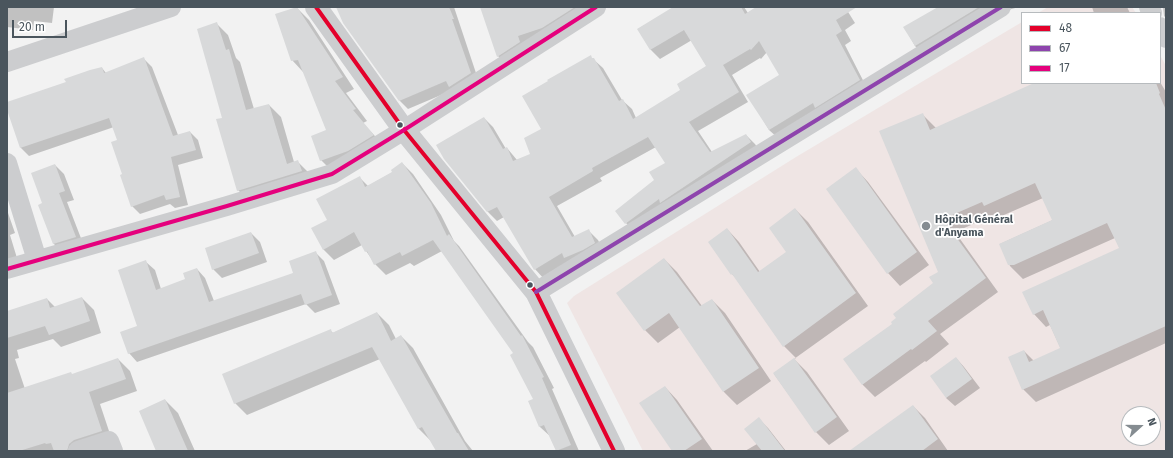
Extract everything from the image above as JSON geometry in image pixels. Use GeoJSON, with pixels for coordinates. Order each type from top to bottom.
{"type":"FeatureCollection","features":[{"type":"Feature","properties":{"kind":"street"},"geometry":{"type":"LineString","coordinates":[[7,62],[171,7]]}},
{"type":"Feature","properties":{"kind":"street"},"geometry":{"type":"LineString","coordinates":[[316,7],[404,130],[536,292],[614,451]]}},
{"type":"Feature","properties":{"kind":"street"},"geometry":{"type":"LineString","coordinates":[[7,269],[227,206],[332,174],[404,130],[596,7]]}},
{"type":"Feature","properties":{"kind":"street"},"geometry":{"type":"LineString","coordinates":[[536,292],[1001,7]]}},
{"type":"Feature","properties":{"kind":"street"},"geometry":{"type":"LineString","coordinates":[[1161,29],[1166,38]]}},
{"type":"Feature","properties":{"kind":"street"},"geometry":{"type":"LineString","coordinates":[[7,163],[37,260]]}},
{"type":"Feature","properties":{"kind":"street"},"geometry":{"type":"LineString","coordinates":[[78,451],[109,441],[113,451]]}},
{"type":"Feature","properties":{"kind":"shaded area"},"geometry":{"type":"Polygon","coordinates":[[[1048,7],[1132,7],[1135,12],[1040,12],[1048,7]]]}},
{"type":"Feature","properties":{"kind":"shaded area","name":"Hôpital Général d'Anyama"},"geometry":{"type":"Polygon","coordinates":[[[1021,23],[1021,84],[1161,84],[1161,57],[1166,66],[1166,451],[643,451],[567,303],[574,296],[796,157],[1021,23]]]}},
{"type":"Feature","properties":{"kind":"building"},"geometry":{"type":"Polygon","coordinates":[[[297,7],[343,77],[335,81],[356,109],[353,110],[374,135],[348,151],[320,161],[311,136],[326,130],[298,60],[291,61],[275,14],[297,7]]]}},
{"type":"Feature","properties":{"kind":"building"},"geometry":{"type":"Polygon","coordinates":[[[336,7],[449,7],[471,73],[449,87],[446,81],[399,101],[343,23],[336,7]]]}},
{"type":"Feature","properties":{"kind":"building"},"geometry":{"type":"Polygon","coordinates":[[[480,7],[575,7],[542,28],[518,36],[520,42],[497,57],[480,7]]]}},
{"type":"Feature","properties":{"kind":"building"},"geometry":{"type":"Polygon","coordinates":[[[673,7],[741,7],[745,14],[756,7],[857,7],[836,20],[842,31],[836,35],[860,80],[815,108],[813,103],[769,130],[746,95],[779,75],[759,41],[751,50],[750,49],[723,65],[739,92],[689,122],[710,152],[746,134],[751,142],[660,203],[659,199],[625,224],[615,211],[654,180],[649,172],[665,163],[648,137],[592,168],[593,171],[549,197],[572,237],[589,229],[595,243],[564,258],[562,253],[534,270],[497,207],[487,212],[444,159],[436,145],[484,117],[503,149],[507,147],[513,161],[530,154],[524,138],[541,129],[522,96],[591,55],[619,101],[623,99],[633,119],[680,90],[677,84],[706,66],[684,30],[650,50],[637,29],[673,7]]]}},
{"type":"Feature","properties":{"kind":"building"},"geometry":{"type":"Polygon","coordinates":[[[938,7],[979,7],[915,46],[903,27],[938,7]]]}},
{"type":"Feature","properties":{"kind":"building"},"geometry":{"type":"Polygon","coordinates":[[[217,22],[226,50],[229,49],[246,110],[269,104],[287,164],[298,160],[302,171],[237,191],[216,119],[222,118],[197,29],[217,22]]]}},
{"type":"Feature","properties":{"kind":"building"},"geometry":{"type":"Polygon","coordinates":[[[144,57],[173,136],[190,131],[196,150],[171,157],[180,197],[166,200],[164,195],[131,207],[111,142],[117,140],[109,118],[20,148],[7,110],[7,102],[66,82],[64,79],[90,70],[102,67],[104,73],[144,57]]]}},
{"type":"Feature","properties":{"kind":"building"},"geometry":{"type":"Polygon","coordinates":[[[1032,84],[1156,84],[1166,110],[1166,326],[1022,390],[1008,357],[1024,350],[1029,362],[1060,348],[1043,310],[1033,315],[1022,292],[1119,248],[1107,223],[1014,265],[1008,265],[999,244],[1052,220],[1035,183],[984,206],[982,202],[943,219],[986,278],[928,321],[937,331],[862,385],[843,359],[892,324],[891,322],[896,318],[893,314],[933,283],[929,277],[938,272],[879,131],[923,113],[930,130],[1032,84]]]}},
{"type":"Feature","properties":{"kind":"building"},"geometry":{"type":"Polygon","coordinates":[[[402,162],[431,203],[447,236],[449,234],[521,336],[522,335],[544,377],[542,378],[571,445],[556,451],[544,425],[539,427],[528,401],[533,399],[510,355],[513,353],[433,240],[402,256],[400,252],[374,265],[367,251],[365,252],[354,232],[323,250],[311,228],[327,220],[316,199],[360,176],[365,187],[392,172],[391,170],[402,162]]]}},
{"type":"Feature","properties":{"kind":"building"},"geometry":{"type":"Polygon","coordinates":[[[55,164],[65,191],[59,193],[76,237],[53,244],[38,205],[42,203],[31,173],[55,164]]]}},
{"type":"Feature","properties":{"kind":"building"},"geometry":{"type":"Polygon","coordinates":[[[856,167],[917,252],[887,274],[826,189],[856,167]]]}},
{"type":"Feature","properties":{"kind":"building"},"geometry":{"type":"Polygon","coordinates":[[[795,208],[856,293],[783,347],[708,242],[727,228],[758,272],[786,252],[769,228],[795,208]]]}},
{"type":"Feature","properties":{"kind":"building"},"geometry":{"type":"Polygon","coordinates":[[[251,232],[259,253],[212,270],[205,248],[251,232]]]}},
{"type":"Feature","properties":{"kind":"building"},"geometry":{"type":"Polygon","coordinates":[[[316,251],[332,295],[305,305],[301,294],[128,354],[120,332],[137,326],[118,270],[146,260],[156,290],[185,279],[183,273],[197,268],[209,302],[293,273],[289,261],[316,251]]]}},
{"type":"Feature","properties":{"kind":"building"},"geometry":{"type":"Polygon","coordinates":[[[664,258],[700,306],[712,299],[759,368],[723,392],[669,313],[644,331],[616,293],[664,258]]]}},
{"type":"Feature","properties":{"kind":"building"},"geometry":{"type":"Polygon","coordinates":[[[82,297],[90,321],[49,335],[45,326],[7,338],[7,311],[47,298],[50,308],[82,297]]]}},
{"type":"Feature","properties":{"kind":"building"},"geometry":{"type":"Polygon","coordinates":[[[377,312],[391,341],[401,335],[457,433],[469,451],[436,451],[422,427],[418,429],[372,347],[234,404],[222,374],[331,329],[332,333],[377,312]]]}},
{"type":"Feature","properties":{"kind":"building"},"geometry":{"type":"Polygon","coordinates":[[[956,357],[972,379],[946,398],[930,376],[956,357]]]}},
{"type":"Feature","properties":{"kind":"building"},"geometry":{"type":"Polygon","coordinates":[[[118,358],[126,379],[89,392],[102,431],[74,440],[69,444],[67,451],[54,451],[51,443],[45,443],[19,451],[7,451],[7,393],[71,372],[72,374],[118,358]]]}},
{"type":"Feature","properties":{"kind":"building"},"geometry":{"type":"Polygon","coordinates":[[[794,358],[837,417],[815,433],[773,373],[794,358]]]}},
{"type":"Feature","properties":{"kind":"building"},"geometry":{"type":"Polygon","coordinates":[[[665,386],[702,439],[684,451],[672,451],[639,403],[665,386]]]}},
{"type":"Feature","properties":{"kind":"building"},"geometry":{"type":"Polygon","coordinates":[[[165,399],[188,451],[156,451],[139,411],[165,399]]]}},
{"type":"Feature","properties":{"kind":"building"},"geometry":{"type":"Polygon","coordinates":[[[913,405],[938,439],[922,451],[849,451],[913,405]]]}},
{"type":"Feature","properties":{"kind":"building"},"geometry":{"type":"Polygon","coordinates":[[[759,417],[785,451],[762,451],[744,429],[759,417]]]}},
{"type":"Feature","properties":{"kind":"transit line","name":"48"},"geometry":{"type":"LineString","coordinates":[[316,7],[404,130],[536,292],[614,451]]}},
{"type":"Feature","properties":{"kind":"transit line","name":"17"},"geometry":{"type":"LineString","coordinates":[[7,269],[227,206],[332,174],[404,130],[596,7]]}},
{"type":"Feature","properties":{"kind":"transit line","name":"67"},"geometry":{"type":"LineString","coordinates":[[536,292],[1001,7]]}},
{"type":"Feature","properties":{"kind":"place","name":"Hôpital Général d'Anyama"},"geometry":{"type":"Point","coordinates":[926,226]}}]}
